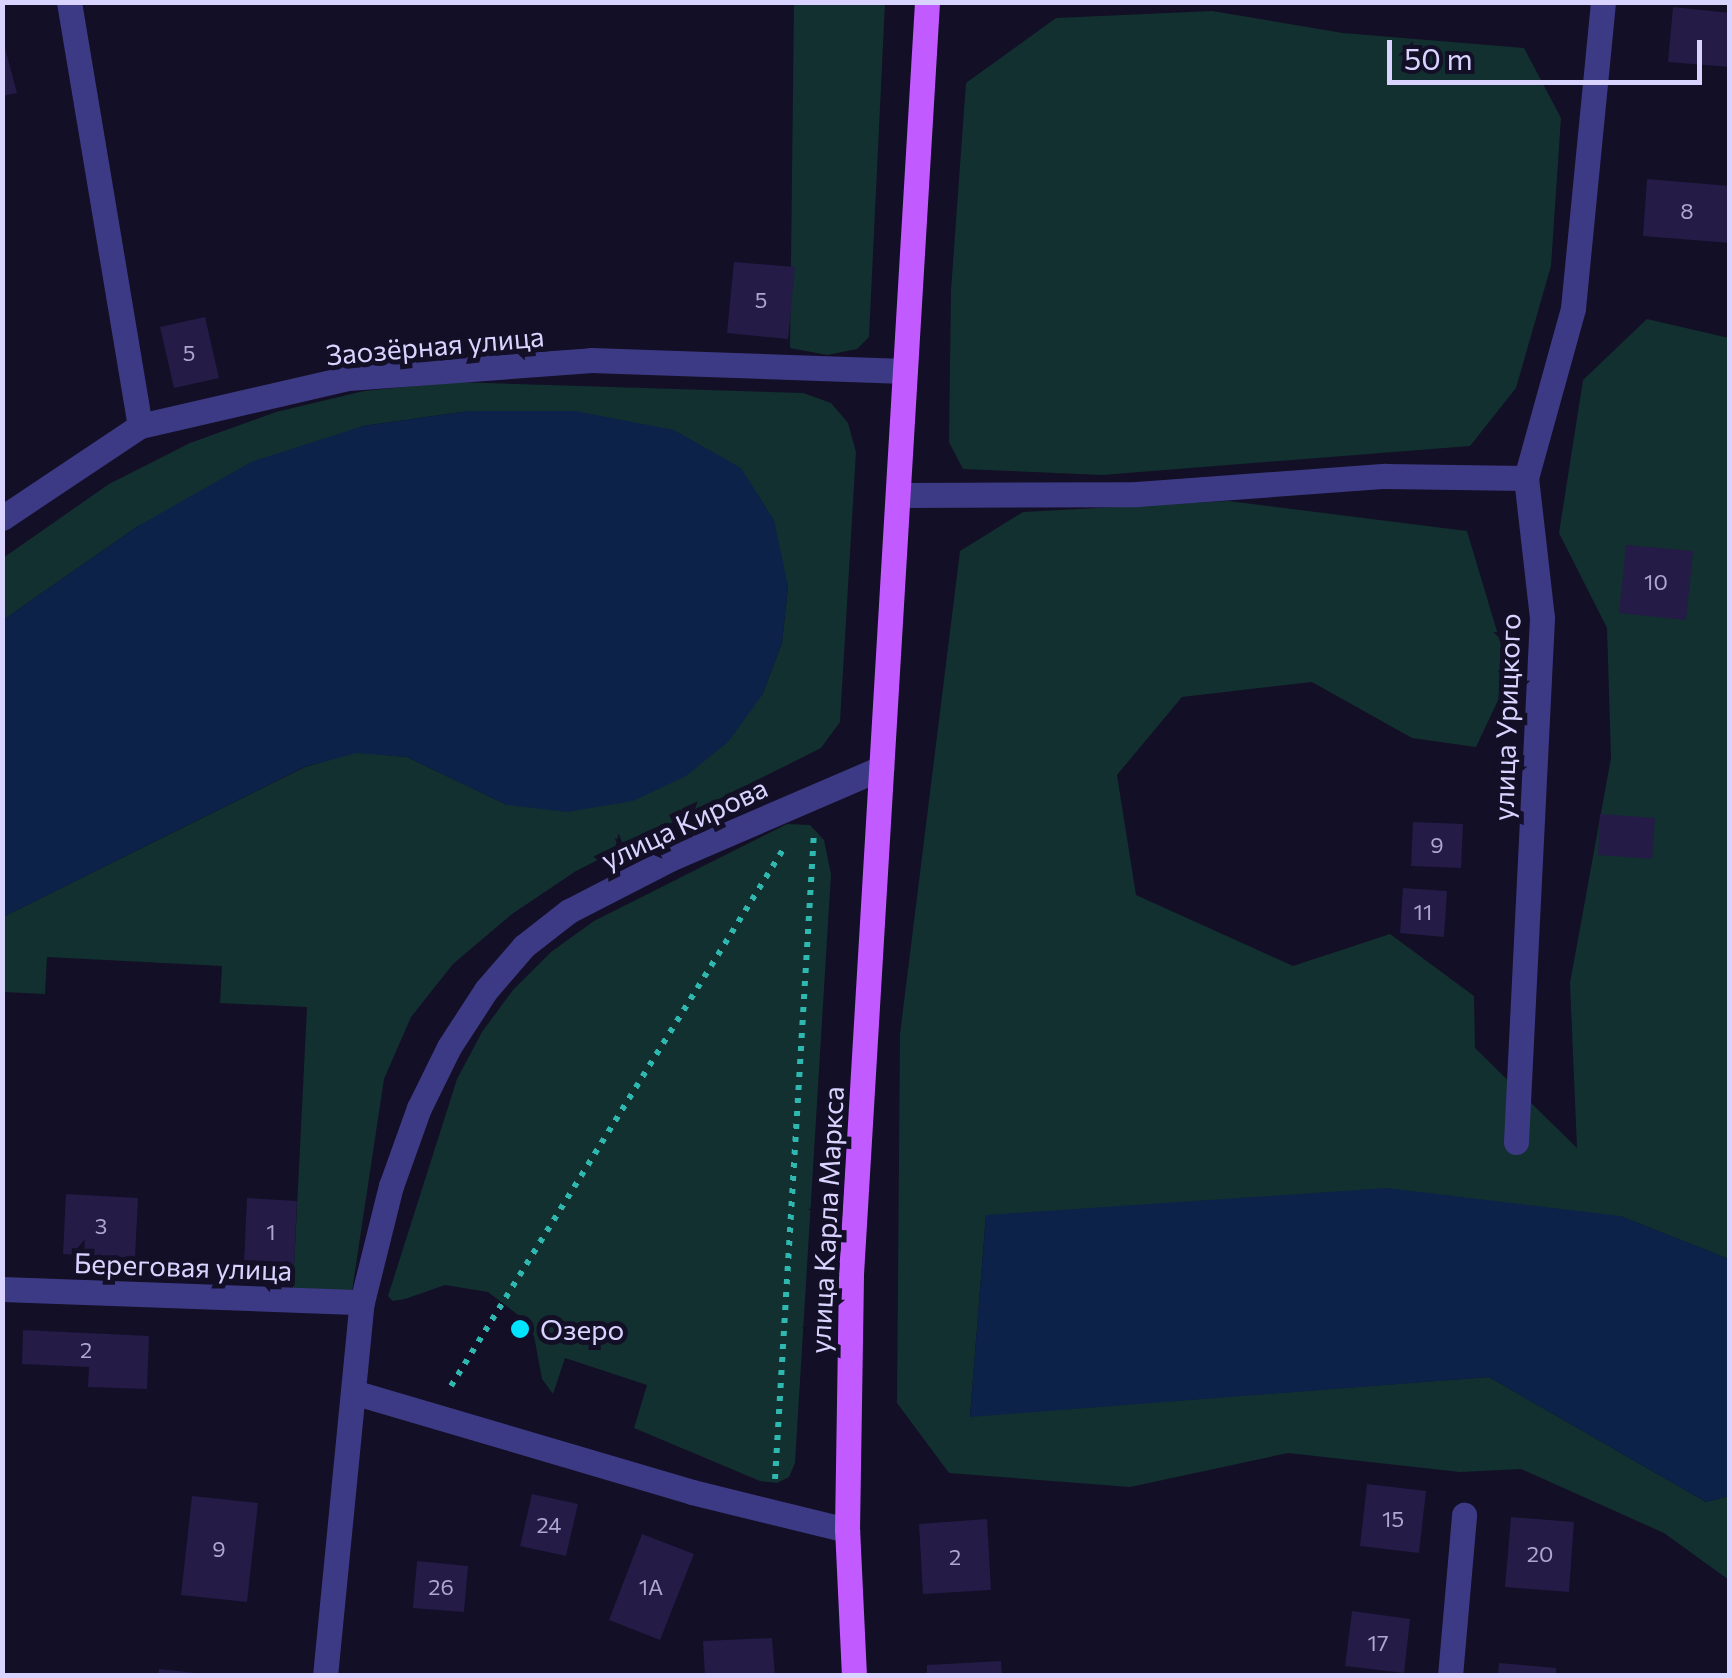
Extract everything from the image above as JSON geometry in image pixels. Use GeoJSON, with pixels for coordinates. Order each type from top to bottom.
{"type":"FeatureCollection","features":[{"type":"Feature","properties":{"kind":"main road"},"geometry":{"type":"LineString","coordinates":[[881,768],[927,2]]}},
{"type":"Feature","properties":{"kind":"main road","name":"улица Карла Маркса"},"geometry":{"type":"LineString","coordinates":[[854,1676],[847,1530],[851,1274],[881,768]]}},
{"type":"Feature","properties":{"kind":"street"},"geometry":{"type":"LineString","coordinates":[[70,2],[140,426]]}},
{"type":"Feature","properties":{"kind":"street","name":"улица Урицкого"},"geometry":{"type":"LineString","coordinates":[[1516,1142],[1542,618],[1526,478],[1572,308],[1602,2]]}},
{"type":"Feature","properties":{"kind":"street","name":"Заозёрная улица"},"geometry":{"type":"LineString","coordinates":[[2,518],[140,426],[348,378],[591,360],[905,371]]}},
{"type":"Feature","properties":{"kind":"street"},"geometry":{"type":"LineString","coordinates":[[898,495],[1137,494],[1385,476],[1526,478]]}},
{"type":"Feature","properties":{"kind":"street","name":"улица Кирова"},"geometry":{"type":"LineString","coordinates":[[325,1676],[362,1302],[391,1186],[418,1108],[468,1018],[524,946],[569,911],[672,858],[881,768]]}},
{"type":"Feature","properties":{"kind":"street","name":"Береговая улица"},"geometry":{"type":"LineString","coordinates":[[2,1290],[362,1302]]}},
{"type":"Feature","properties":{"kind":"street"},"geometry":{"type":"LineString","coordinates":[[353,1392],[847,1530]]}},
{"type":"Feature","properties":{"kind":"street"},"geometry":{"type":"LineString","coordinates":[[1450,1676],[1464,1514]]}},
{"type":"Feature","properties":{"kind":"path"},"geometry":{"type":"LineString","coordinates":[[774,1512],[816,796]]}},
{"type":"Feature","properties":{"kind":"path"},"geometry":{"type":"LineString","coordinates":[[433,1416],[785,846]]}},
{"type":"Feature","properties":{"kind":"green space"},"geometry":{"type":"Polygon","coordinates":[[[794,3],[885,3],[869,337],[857,349],[827,355],[790,348],[794,3]]]}},
{"type":"Feature","properties":{"kind":"green space"},"geometry":{"type":"Polygon","coordinates":[[[1212,11],[1343,33],[1524,48],[1561,118],[1551,266],[1516,388],[1470,446],[1102,475],[963,469],[949,442],[951,290],[966,83],[1056,18],[1212,11]]]}},
{"type":"Feature","properties":{"kind":"green space"},"geometry":{"type":"Polygon","coordinates":[[[1647,319],[1729,338],[1729,1259],[1620,1216],[986,1215],[970,1416],[1489,1377],[1706,1502],[1729,1496],[1729,1580],[1664,1533],[1521,1469],[1460,1472],[1288,1453],[1130,1487],[949,1473],[897,1403],[900,1034],[960,551],[1023,512],[1228,501],[1467,531],[1510,675],[1476,747],[1412,738],[1312,682],[1182,697],[1117,775],[1136,895],[1293,966],[1390,934],[1474,996],[1475,1048],[1577,1148],[1570,983],[1611,758],[1607,628],[1559,533],[1583,380],[1647,319]]]}},
{"type":"Feature","properties":{"kind":"green space"},"geometry":{"type":"Polygon","coordinates":[[[455,382],[803,393],[831,403],[848,423],[856,452],[840,722],[821,748],[576,871],[512,914],[453,964],[411,1017],[384,1079],[352,1291],[293,1288],[307,1007],[220,1003],[222,966],[47,957],[45,994],[3,992],[3,917],[305,767],[357,752],[407,757],[507,805],[762,695],[782,643],[788,586],[575,411],[469,411],[363,426],[138,526],[3,620],[3,558],[109,484],[190,443],[276,412],[364,391],[455,382]]]}},
{"type":"Feature","properties":{"kind":"green space"},"geometry":{"type":"Polygon","coordinates":[[[787,824],[810,825],[824,840],[831,874],[795,1463],[789,1477],[777,1483],[760,1481],[634,1428],[647,1385],[565,1358],[553,1394],[542,1379],[534,1336],[522,1318],[488,1292],[445,1285],[405,1299],[393,1301],[388,1296],[457,1079],[482,1032],[513,990],[551,952],[594,921],[787,824]]]}},
{"type":"Feature","properties":{"kind":"water"},"geometry":{"type":"Polygon","coordinates":[[[469,411],[575,411],[674,430],[741,468],[774,520],[788,586],[782,643],[762,695],[728,742],[686,776],[633,801],[567,812],[507,805],[407,757],[356,753],[304,767],[3,917],[3,620],[138,526],[251,462],[363,426],[469,411]]]}},
{"type":"Feature","properties":{"kind":"water"},"geometry":{"type":"Polygon","coordinates":[[[1387,1188],[1620,1216],[1729,1259],[1729,1496],[1706,1502],[1489,1377],[970,1417],[986,1215],[1387,1188]]]}},
{"type":"Feature","properties":{"kind":"building"},"geometry":{"type":"Polygon","coordinates":[[[1673,7],[1730,13],[1730,67],[1668,62],[1673,7]]]}},
{"type":"Feature","properties":{"kind":"building"},"geometry":{"type":"Polygon","coordinates":[[[2,37],[17,93],[2,96],[2,37]]]}},
{"type":"Feature","properties":{"kind":"building"},"geometry":{"type":"Polygon","coordinates":[[[1647,179],[1730,186],[1730,243],[1643,236],[1647,179]]]}},
{"type":"Feature","properties":{"kind":"building"},"geometry":{"type":"Polygon","coordinates":[[[734,262],[795,267],[788,339],[727,333],[734,262]]]}},
{"type":"Feature","properties":{"kind":"building"},"geometry":{"type":"Polygon","coordinates":[[[205,317],[219,378],[174,388],[160,327],[205,317]]]}},
{"type":"Feature","properties":{"kind":"building"},"geometry":{"type":"Polygon","coordinates":[[[1626,545],[1693,551],[1686,620],[1619,613],[1626,545]]]}},
{"type":"Feature","properties":{"kind":"building"},"geometry":{"type":"Polygon","coordinates":[[[1600,814],[1655,818],[1652,859],[1598,855],[1600,814]]]}},
{"type":"Feature","properties":{"kind":"building"},"geometry":{"type":"Polygon","coordinates":[[[1413,822],[1463,824],[1461,868],[1411,866],[1413,822]]]}},
{"type":"Feature","properties":{"kind":"building"},"geometry":{"type":"Polygon","coordinates":[[[1403,888],[1447,891],[1444,937],[1400,933],[1403,888]]]}},
{"type":"Feature","properties":{"kind":"building"},"geometry":{"type":"Polygon","coordinates":[[[66,1194],[138,1198],[135,1258],[63,1254],[66,1194]]]}},
{"type":"Feature","properties":{"kind":"building"},"geometry":{"type":"Polygon","coordinates":[[[247,1198],[297,1201],[294,1266],[244,1263],[247,1198]]]}},
{"type":"Feature","properties":{"kind":"building"},"geometry":{"type":"Polygon","coordinates":[[[23,1330],[149,1336],[147,1389],[88,1387],[89,1367],[22,1364],[23,1330]]]}},
{"type":"Feature","properties":{"kind":"building"},"geometry":{"type":"Polygon","coordinates":[[[1367,1484],[1426,1491],[1419,1553],[1360,1546],[1367,1484]]]}},
{"type":"Feature","properties":{"kind":"building"},"geometry":{"type":"Polygon","coordinates":[[[532,1494],[578,1504],[566,1556],[520,1546],[532,1494]]]}},
{"type":"Feature","properties":{"kind":"building"},"geometry":{"type":"Polygon","coordinates":[[[192,1496],[258,1503],[247,1602],[181,1595],[192,1496]]]}},
{"type":"Feature","properties":{"kind":"building"},"geometry":{"type":"Polygon","coordinates":[[[1511,1517],[1574,1522],[1569,1592],[1505,1587],[1511,1517]]]}},
{"type":"Feature","properties":{"kind":"building"},"geometry":{"type":"Polygon","coordinates":[[[987,1519],[991,1590],[923,1594],[919,1524],[987,1519]]]}},
{"type":"Feature","properties":{"kind":"building"},"geometry":{"type":"Polygon","coordinates":[[[642,1534],[694,1554],[660,1640],[609,1620],[642,1534]]]}},
{"type":"Feature","properties":{"kind":"building"},"geometry":{"type":"Polygon","coordinates":[[[417,1561],[468,1566],[464,1612],[413,1608],[417,1561]]]}},
{"type":"Feature","properties":{"kind":"building"},"geometry":{"type":"Polygon","coordinates":[[[1352,1611],[1410,1619],[1404,1673],[1345,1666],[1352,1611]]]}},
{"type":"Feature","properties":{"kind":"building"},"geometry":{"type":"Polygon","coordinates":[[[772,1638],[775,1676],[705,1676],[703,1641],[772,1638]]]}},
{"type":"Feature","properties":{"kind":"building"},"geometry":{"type":"Polygon","coordinates":[[[1001,1661],[1002,1676],[927,1676],[927,1665],[1001,1661]]]}},
{"type":"Feature","properties":{"kind":"building"},"geometry":{"type":"Polygon","coordinates":[[[1499,1663],[1556,1668],[1556,1676],[1498,1676],[1499,1663]]]}},
{"type":"Feature","properties":{"kind":"building"},"geometry":{"type":"Polygon","coordinates":[[[159,1669],[196,1673],[196,1676],[158,1676],[159,1669]]]}},
{"type":"Feature","properties":{"kind":"place","name":"Озеро"},"geometry":{"type":"Point","coordinates":[520,1329]}}]}
